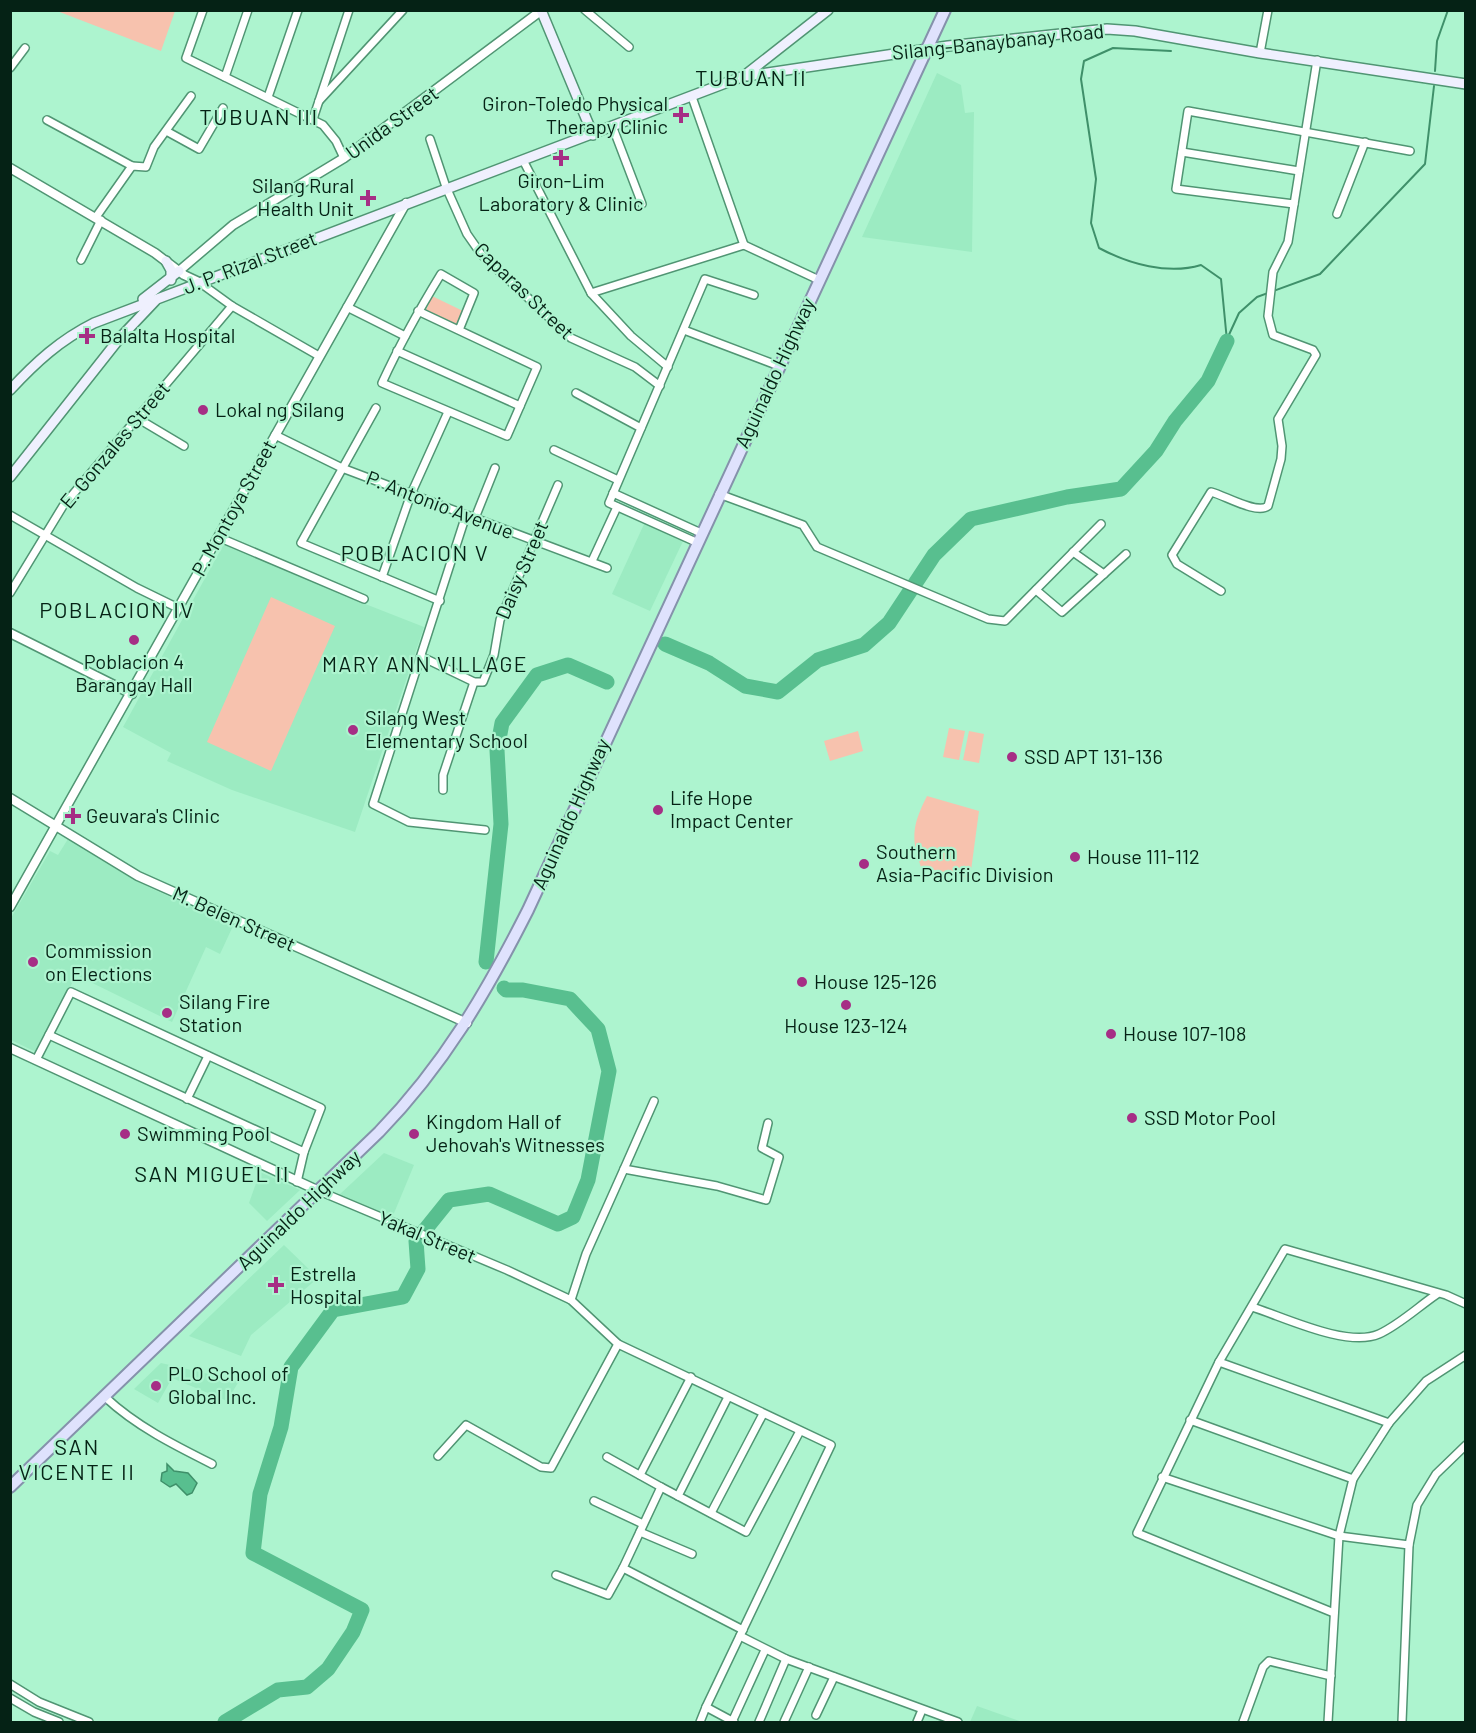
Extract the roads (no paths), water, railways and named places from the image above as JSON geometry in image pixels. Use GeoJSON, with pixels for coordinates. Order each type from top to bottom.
{"type":"FeatureCollection","features":[{"type":"Feature","properties":{"kind":"main road","name":"J. P. Rizal Street"},"geometry":{"type":"LineString","coordinates":[[10,390],[51,349],[71,334],[160,296],[446,188],[613,128],[744,76],[828,10]]}},
{"type":"Feature","properties":{"kind":"main road","name":"Aguinaldo Highway"},"geometry":{"type":"LineString","coordinates":[[10,1487],[402,1108],[467,1023],[528,910],[698,538],[945,10]]}},
{"type":"Feature","properties":{"kind":"main road"},"geometry":{"type":"LineString","coordinates":[[542,11],[592,135]]}},
{"type":"Feature","properties":{"kind":"main road","name":"Silang-Banaybanay Road"},"geometry":{"type":"LineString","coordinates":[[744,76],[928,49],[1107,29],[1135,31],[1260,53],[1466,84]]}},
{"type":"Feature","properties":{"kind":"main road"},"geometry":{"type":"LineString","coordinates":[[166,261],[171,270],[171,280]]}},
{"type":"Feature","properties":{"kind":"main road"},"geometry":{"type":"LineString","coordinates":[[129,309],[181,273]]}},
{"type":"Feature","properties":{"kind":"main road"},"geometry":{"type":"LineString","coordinates":[[10,477],[119,339],[160,296]]}},
{"type":"Feature","properties":{"kind":"street"},"geometry":{"type":"LineString","coordinates":[[203,10],[186,58],[313,119],[330,133],[344,158]]}},
{"type":"Feature","properties":{"kind":"street"},"geometry":{"type":"LineString","coordinates":[[225,77],[248,10]]}},
{"type":"Feature","properties":{"kind":"street"},"geometry":{"type":"LineString","coordinates":[[268,97],[298,10]]}},
{"type":"Feature","properties":{"kind":"street"},"geometry":{"type":"LineString","coordinates":[[313,119],[349,10]]}},
{"type":"Feature","properties":{"kind":"street"},"geometry":{"type":"LineString","coordinates":[[319,101],[403,10]]}},
{"type":"Feature","properties":{"kind":"street"},"geometry":{"type":"LineString","coordinates":[[585,10],[629,47]]}},
{"type":"Feature","properties":{"kind":"street"},"geometry":{"type":"LineString","coordinates":[[1260,53],[1268,10]]}},
{"type":"Feature","properties":{"kind":"street","name":"Unida Street"},"geometry":{"type":"LineString","coordinates":[[181,273],[233,225],[344,158],[542,11]]}},
{"type":"Feature","properties":{"kind":"street"},"geometry":{"type":"LineString","coordinates":[[10,68],[25,48]]}},
{"type":"Feature","properties":{"kind":"street"},"geometry":{"type":"LineString","coordinates":[[1221,591],[1177,564],[1172,555],[1211,492],[1242,505],[1261,509],[1268,506],[1281,459],[1282,442],[1278,419],[1316,355],[1312,350],[1271,334],[1268,316],[1275,266],[1288,242],[1317,60]]}},
{"type":"Feature","properties":{"kind":"street"},"geometry":{"type":"LineString","coordinates":[[47,120],[132,166],[146,167],[154,147],[168,132],[191,96]]}},
{"type":"Feature","properties":{"kind":"street"},"geometry":{"type":"LineString","coordinates":[[692,97],[744,245]]}},
{"type":"Feature","properties":{"kind":"street"},"geometry":{"type":"LineString","coordinates":[[168,132],[200,149],[223,108]]}},
{"type":"Feature","properties":{"kind":"street"},"geometry":{"type":"LineString","coordinates":[[1294,204],[1176,189],[1188,111],[1410,151]]}},
{"type":"Feature","properties":{"kind":"street"},"geometry":{"type":"LineString","coordinates":[[613,128],[642,204]]}},
{"type":"Feature","properties":{"kind":"street","name":"Caparas Street"},"geometry":{"type":"LineString","coordinates":[[430,140],[446,188],[475,247],[563,331],[579,343],[635,367],[660,386]]}},
{"type":"Feature","properties":{"kind":"street"},"geometry":{"type":"LineString","coordinates":[[1337,214],[1365,142]]}},
{"type":"Feature","properties":{"kind":"street"},"geometry":{"type":"LineString","coordinates":[[1182,152],[1299,171]]}},
{"type":"Feature","properties":{"kind":"street"},"geometry":{"type":"LineString","coordinates":[[524,160],[591,293],[631,336],[668,367]]}},
{"type":"Feature","properties":{"kind":"street"},"geometry":{"type":"LineString","coordinates":[[81,260],[98,219],[132,166]]}},
{"type":"Feature","properties":{"kind":"street"},"geometry":{"type":"LineString","coordinates":[[10,168],[166,261],[232,306],[319,356]]}},
{"type":"Feature","properties":{"kind":"street","name":"P. Montoya Street"},"geometry":{"type":"LineString","coordinates":[[10,907],[132,694],[406,203]]}},
{"type":"Feature","properties":{"kind":"street"},"geometry":{"type":"LineString","coordinates":[[591,293],[744,245],[819,280]]}},
{"type":"Feature","properties":{"kind":"street"},"geometry":{"type":"LineString","coordinates":[[181,273],[187,281],[181,289]]}},
{"type":"Feature","properties":{"kind":"street"},"geometry":{"type":"LineString","coordinates":[[418,311],[537,367],[507,436],[382,383],[418,311],[441,274],[474,293],[459,330]]}},
{"type":"Feature","properties":{"kind":"street"},"geometry":{"type":"LineString","coordinates":[[698,538],[609,503],[705,279],[754,295]]}},
{"type":"Feature","properties":{"kind":"street","name":"E. Gonzales Street"},"geometry":{"type":"LineString","coordinates":[[10,592],[63,506],[232,306]]}},
{"type":"Feature","properties":{"kind":"street"},"geometry":{"type":"LineString","coordinates":[[347,307],[405,336]]}},
{"type":"Feature","properties":{"kind":"street"},"geometry":{"type":"LineString","coordinates":[[684,330],[779,366]]}},
{"type":"Feature","properties":{"kind":"street"},"geometry":{"type":"LineString","coordinates":[[397,351],[520,406]]}},
{"type":"Feature","properties":{"kind":"street"},"geometry":{"type":"LineString","coordinates":[[576,393],[641,428]]}},
{"type":"Feature","properties":{"kind":"street"},"geometry":{"type":"LineString","coordinates":[[376,408],[301,543],[440,601]]}},
{"type":"Feature","properties":{"kind":"street"},"geometry":{"type":"LineString","coordinates":[[382,577],[411,494],[448,412]]}},
{"type":"Feature","properties":{"kind":"street"},"geometry":{"type":"LineString","coordinates":[[137,418],[184,446]]}},
{"type":"Feature","properties":{"kind":"street","name":"P. Antonio Avenue"},"geometry":{"type":"LineString","coordinates":[[275,435],[342,468],[607,568]]}},
{"type":"Feature","properties":{"kind":"street"},"geometry":{"type":"LineString","coordinates":[[554,450],[618,480]]}},
{"type":"Feature","properties":{"kind":"street"},"geometry":{"type":"LineString","coordinates":[[475,518],[495,468]]}},
{"type":"Feature","properties":{"kind":"street","name":"Daisy Street"},"geometry":{"type":"LineString","coordinates":[[443,790],[443,775],[474,682],[483,682],[488,674],[500,620],[558,485]]}},
{"type":"Feature","properties":{"kind":"street"},"geometry":{"type":"LineString","coordinates":[[613,493],[698,538]]}},
{"type":"Feature","properties":{"kind":"street"},"geometry":{"type":"LineString","coordinates":[[719,494],[804,525],[817,547],[988,619],[1005,621],[1101,524]]}},
{"type":"Feature","properties":{"kind":"street"},"geometry":{"type":"LineString","coordinates":[[592,561],[617,507]]}},
{"type":"Feature","properties":{"kind":"street"},"geometry":{"type":"LineString","coordinates":[[10,515],[137,588],[178,608]]}},
{"type":"Feature","properties":{"kind":"street"},"geometry":{"type":"LineString","coordinates":[[466,515],[422,657],[393,734],[373,804],[409,822],[485,830]]}},
{"type":"Feature","properties":{"kind":"street"},"geometry":{"type":"LineString","coordinates":[[218,537],[364,599]]}},
{"type":"Feature","properties":{"kind":"street"},"geometry":{"type":"LineString","coordinates":[[1073,552],[1104,574]]}},
{"type":"Feature","properties":{"kind":"street"},"geometry":{"type":"LineString","coordinates":[[1036,590],[1062,612],[1125,554]]}},
{"type":"Feature","properties":{"kind":"street"},"geometry":{"type":"LineString","coordinates":[[10,633],[132,694]]}},
{"type":"Feature","properties":{"kind":"street"},"geometry":{"type":"LineString","coordinates":[[422,657],[474,682]]}},
{"type":"Feature","properties":{"kind":"street","name":"M. Belen Street"},"geometry":{"type":"LineString","coordinates":[[10,798],[58,825],[110,860],[158,886],[467,1023]]}},
{"type":"Feature","properties":{"kind":"street"},"geometry":{"type":"LineString","coordinates":[[36,1060],[71,992],[321,1108],[304,1152],[297,1182]]}},
{"type":"Feature","properties":{"kind":"street"},"geometry":{"type":"LineString","coordinates":[[49,1035],[304,1152]]}},
{"type":"Feature","properties":{"kind":"street","name":"Yakal Street"},"geometry":{"type":"LineString","coordinates":[[10,1048],[297,1182],[571,1300],[618,1344],[831,1445],[742,1633]]}},
{"type":"Feature","properties":{"kind":"street"},"geometry":{"type":"LineString","coordinates":[[187,1099],[208,1056]]}},
{"type":"Feature","properties":{"kind":"street"},"geometry":{"type":"LineString","coordinates":[[571,1300],[586,1254],[654,1101]]}},
{"type":"Feature","properties":{"kind":"street"},"geometry":{"type":"LineString","coordinates":[[624,1169],[717,1186],[765,1200],[779,1157],[762,1148],[768,1123]]}},
{"type":"Feature","properties":{"kind":"street"},"geometry":{"type":"LineString","coordinates":[[1334,1613],[1137,1533],[1219,1362],[1285,1249],[1446,1295],[1466,1304]]}},
{"type":"Feature","properties":{"kind":"street"},"geometry":{"type":"LineString","coordinates":[[1252,1307],[1337,1335],[1360,1337],[1378,1334],[1437,1294]]}},
{"type":"Feature","properties":{"kind":"street"},"geometry":{"type":"LineString","coordinates":[[438,1456],[466,1425],[541,1467],[551,1468],[618,1344]]}},
{"type":"Feature","properties":{"kind":"street"},"geometry":{"type":"LineString","coordinates":[[1328,1722],[1339,1536],[1353,1479],[1389,1423],[1426,1381],[1466,1355]]}},
{"type":"Feature","properties":{"kind":"street"},"geometry":{"type":"LineString","coordinates":[[1219,1362],[1389,1423]]}},
{"type":"Feature","properties":{"kind":"street"},"geometry":{"type":"LineString","coordinates":[[640,1475],[691,1377]]}},
{"type":"Feature","properties":{"kind":"street"},"geometry":{"type":"LineString","coordinates":[[105,1397],[126,1417],[212,1464]]}},
{"type":"Feature","properties":{"kind":"street"},"geometry":{"type":"LineString","coordinates":[[678,1496],[729,1397]]}},
{"type":"Feature","properties":{"kind":"street"},"geometry":{"type":"LineString","coordinates":[[711,1513],[763,1414]]}},
{"type":"Feature","properties":{"kind":"street"},"geometry":{"type":"LineString","coordinates":[[1190,1420],[1353,1479]]}},
{"type":"Feature","properties":{"kind":"street"},"geometry":{"type":"LineString","coordinates":[[607,1457],[748,1532],[801,1431]]}},
{"type":"Feature","properties":{"kind":"street"},"geometry":{"type":"LineString","coordinates":[[1402,1722],[1409,1545],[1417,1505],[1436,1474],[1466,1445]]}},
{"type":"Feature","properties":{"kind":"street"},"geometry":{"type":"LineString","coordinates":[[1162,1477],[1339,1536],[1409,1545]]}},
{"type":"Feature","properties":{"kind":"street"},"geometry":{"type":"LineString","coordinates":[[556,1575],[608,1595],[661,1487]]}},
{"type":"Feature","properties":{"kind":"street"},"geometry":{"type":"LineString","coordinates":[[594,1501],[643,1524]]}},
{"type":"Feature","properties":{"kind":"street"},"geometry":{"type":"LineString","coordinates":[[640,1532],[692,1554]]}},
{"type":"Feature","properties":{"kind":"street"},"geometry":{"type":"LineString","coordinates":[[622,1568],[742,1633],[765,1650],[958,1722]]}},
{"type":"Feature","properties":{"kind":"street"},"geometry":{"type":"LineString","coordinates":[[700,1722],[742,1633]]}},
{"type":"Feature","properties":{"kind":"street"},"geometry":{"type":"LineString","coordinates":[[706,1707],[733,1722],[765,1650]]}},
{"type":"Feature","properties":{"kind":"street"},"geometry":{"type":"LineString","coordinates":[[759,1722],[786,1659]]}},
{"type":"Feature","properties":{"kind":"street"},"geometry":{"type":"LineString","coordinates":[[1243,1722],[1263,1667],[1269,1661],[1330,1676]]}},
{"type":"Feature","properties":{"kind":"street"},"geometry":{"type":"LineString","coordinates":[[784,1722],[809,1666]]}},
{"type":"Feature","properties":{"kind":"street"},"geometry":{"type":"LineString","coordinates":[[816,1715],[834,1677]]}},
{"type":"Feature","properties":{"kind":"street"},"geometry":{"type":"LineString","coordinates":[[10,1684],[39,1702],[89,1722]]}},
{"type":"Feature","properties":{"kind":"street"},"geometry":{"type":"LineString","coordinates":[[10,1698],[34,1712],[59,1722]]}},
{"type":"Feature","properties":{"kind":"street"},"geometry":{"type":"LineString","coordinates":[[917,1722],[922,1710]]}},
{"type":"Feature","properties":{"kind":"waterway"},"geometry":{"type":"LineString","coordinates":[[1435,71],[1437,41],[1448,10]]}},
{"type":"Feature","properties":{"kind":"waterway"},"geometry":{"type":"LineString","coordinates":[[1171,51],[1113,48],[1084,61],[1081,79],[1096,179],[1091,223],[1099,248],[1111,254],[1136,263],[1162,268],[1175,269],[1201,265],[1221,279],[1227,341]]}},
{"type":"Feature","properties":{"kind":"waterway"},"geometry":{"type":"LineString","coordinates":[[1227,339],[1239,313],[1257,297],[1320,274],[1425,164],[1434,86]]}},
{"type":"Feature","properties":{"kind":"waterway"},"geometry":{"type":"LineString","coordinates":[[665,644],[709,663],[745,686],[778,692],[818,660],[864,645],[889,623],[934,555],[971,519],[1067,497],[1121,489],[1156,451],[1175,421],[1208,381],[1227,341]]}},
{"type":"Feature","properties":{"kind":"waterway"},"geometry":{"type":"LineString","coordinates":[[486,962],[501,824],[497,750],[502,723],[537,675],[568,665],[607,682]]}},
{"type":"Feature","properties":{"kind":"waterway"},"geometry":{"type":"LineString","coordinates":[[225,1722],[278,1690],[307,1687],[328,1669],[353,1632],[362,1610],[253,1553],[260,1494],[281,1427],[291,1367],[333,1310],[403,1297],[418,1269],[416,1241],[449,1200],[489,1194],[558,1224],[573,1217],[588,1180],[609,1071],[598,1029],[570,999],[504,988]]}},
{"type":"Feature","properties":{"kind":"place","name":"Giron-Toledo Physical Therapy Clinic"},"geometry":{"type":"Point","coordinates":[681,115]}},
{"type":"Feature","properties":{"kind":"place","name":"Giron-Lim Laboratory & Clinic"},"geometry":{"type":"Point","coordinates":[561,158]}},
{"type":"Feature","properties":{"kind":"place","name":"Silang Rural Health Unit"},"geometry":{"type":"Point","coordinates":[368,198]}},
{"type":"Feature","properties":{"kind":"place","name":"Balalta Hospital"},"geometry":{"type":"Point","coordinates":[87,336]}},
{"type":"Feature","properties":{"kind":"place","name":"Lokal ng Silang"},"geometry":{"type":"Point","coordinates":[203,410]}},
{"type":"Feature","properties":{"kind":"place","name":"Poblacion 4 Barangay Hall"},"geometry":{"type":"Point","coordinates":[134,640]}},
{"type":"Feature","properties":{"kind":"place","name":"Silang West Elementary School"},"geometry":{"type":"Point","coordinates":[353,730]}},
{"type":"Feature","properties":{"kind":"place","name":"SSD APT 131-136"},"geometry":{"type":"Point","coordinates":[1012,757]}},
{"type":"Feature","properties":{"kind":"place","name":"Life Hope Impact Center"},"geometry":{"type":"Point","coordinates":[658,810]}},
{"type":"Feature","properties":{"kind":"place","name":"Geuvara's Clinic"},"geometry":{"type":"Point","coordinates":[73,816]}},
{"type":"Feature","properties":{"kind":"place","name":"House 111-112"},"geometry":{"type":"Point","coordinates":[1075,857]}},
{"type":"Feature","properties":{"kind":"place","name":"Southern Asia-Pacific Division"},"geometry":{"type":"Point","coordinates":[864,864]}},
{"type":"Feature","properties":{"kind":"place","name":"Commission on Elections"},"geometry":{"type":"Point","coordinates":[33,962]}},
{"type":"Feature","properties":{"kind":"place","name":"House 125-126"},"geometry":{"type":"Point","coordinates":[802,982]}},
{"type":"Feature","properties":{"kind":"place","name":"House 123-124"},"geometry":{"type":"Point","coordinates":[846,1005]}},
{"type":"Feature","properties":{"kind":"place","name":"Silang Fire Station"},"geometry":{"type":"Point","coordinates":[167,1013]}},
{"type":"Feature","properties":{"kind":"place","name":"House 107-108"},"geometry":{"type":"Point","coordinates":[1111,1034]}},
{"type":"Feature","properties":{"kind":"place","name":"SSD Motor Pool"},"geometry":{"type":"Point","coordinates":[1132,1118]}},
{"type":"Feature","properties":{"kind":"place","name":"Swimming Pool"},"geometry":{"type":"Point","coordinates":[125,1134]}},
{"type":"Feature","properties":{"kind":"place","name":"Kingdom Hall of Jehovah's Witnesses"},"geometry":{"type":"Point","coordinates":[414,1134]}},
{"type":"Feature","properties":{"kind":"place","name":"Estrella Hospital"},"geometry":{"type":"Point","coordinates":[276,1285]}},
{"type":"Feature","properties":{"kind":"place","name":"PLO School of Global Inc."},"geometry":{"type":"Point","coordinates":[156,1386]}},
{"type":"Feature","properties":{"kind":"district","name":"TUBUAN II"},"geometry":{"type":"Point","coordinates":[751,78]}},
{"type":"Feature","properties":{"kind":"district","name":"TUBUAN III"},"geometry":{"type":"Point","coordinates":[259,117]}},
{"type":"Feature","properties":{"kind":"district","name":"POBLACION V"},"geometry":{"type":"Point","coordinates":[415,553]}},
{"type":"Feature","properties":{"kind":"district","name":"POBLACION IV"},"geometry":{"type":"Point","coordinates":[117,610]}},
{"type":"Feature","properties":{"kind":"district","name":"MARY ANN VILLAGE"},"geometry":{"type":"Point","coordinates":[425,665]}},
{"type":"Feature","properties":{"kind":"district","name":"SAN MIGUEL II"},"geometry":{"type":"Point","coordinates":[212,1174]}},
{"type":"Feature","properties":{"kind":"district","name":"SAN VICENTE II"},"geometry":{"type":"Point","coordinates":[77,1460]}}]}
